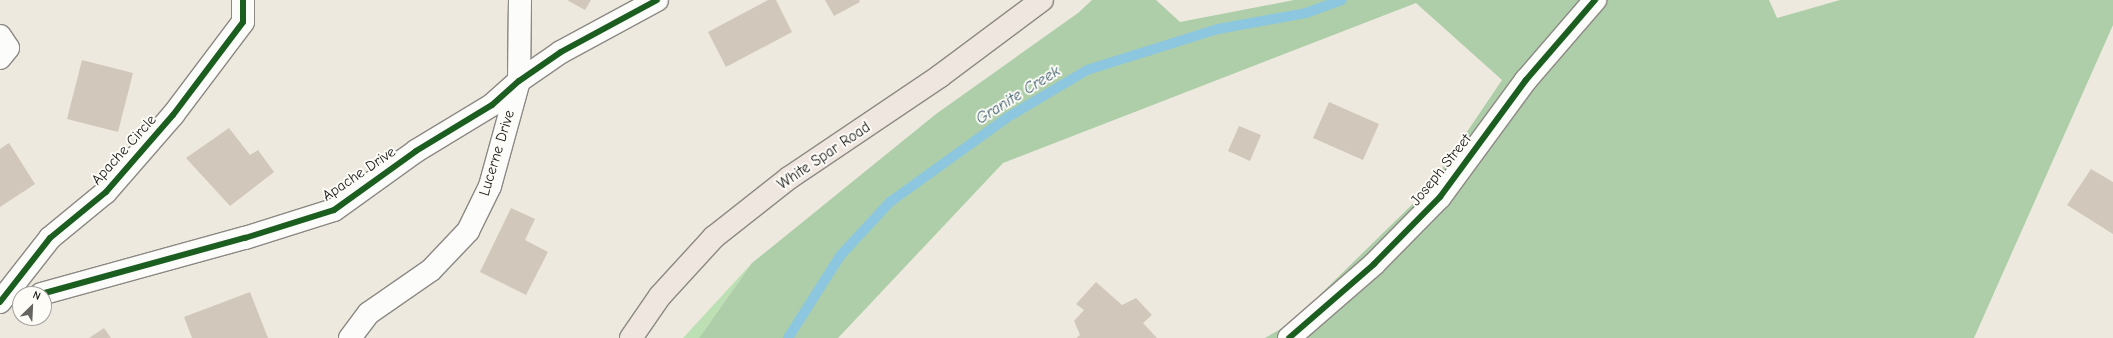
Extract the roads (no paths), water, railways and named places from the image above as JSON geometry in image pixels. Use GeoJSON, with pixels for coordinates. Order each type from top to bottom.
{"type":"FeatureCollection","features":[{"type":"Feature","properties":{"kind":"main road","name":"White Spar Road"},"geometry":{"type":"LineString","coordinates":[[631,338],[660,296],[714,237],[789,178],[940,76],[1042,0]]}},
{"type":"Feature","properties":{"kind":"street","name":"Apache Circle"},"geometry":{"type":"LineString","coordinates":[[0,303],[50,238],[106,192],[172,116],[243,22],[243,0]]}},
{"type":"Feature","properties":{"kind":"street","name":"Lucerne Drive"},"geometry":{"type":"LineString","coordinates":[[350,338],[368,313],[431,270],[468,231],[490,186],[519,81],[520,0]]}},
{"type":"Feature","properties":{"kind":"street","name":"Apache Drive"},"geometry":{"type":"LineString","coordinates":[[52,291],[238,240],[334,210],[416,151],[492,105],[519,81],[562,52],[657,0]]}},
{"type":"Feature","properties":{"kind":"street","name":"Joseph Street"},"geometry":{"type":"LineString","coordinates":[[1289,338],[1374,264],[1440,197],[1526,80],[1595,0]]}},
{"type":"Feature","properties":{"kind":"street"},"geometry":{"type":"LineString","coordinates":[[0,36],[8,48],[0,58]]}},
{"type":"Feature","properties":{"kind":"street"},"geometry":{"type":"LineString","coordinates":[[0,303],[12,301]]}},
{"type":"Feature","properties":{"kind":"waterway","name":"Granite Creek"},"geometry":{"type":"LineString","coordinates":[[788,338],[840,256],[890,202],[1008,117],[1087,70],[1218,29],[1306,13],[1342,0]]}}]}
